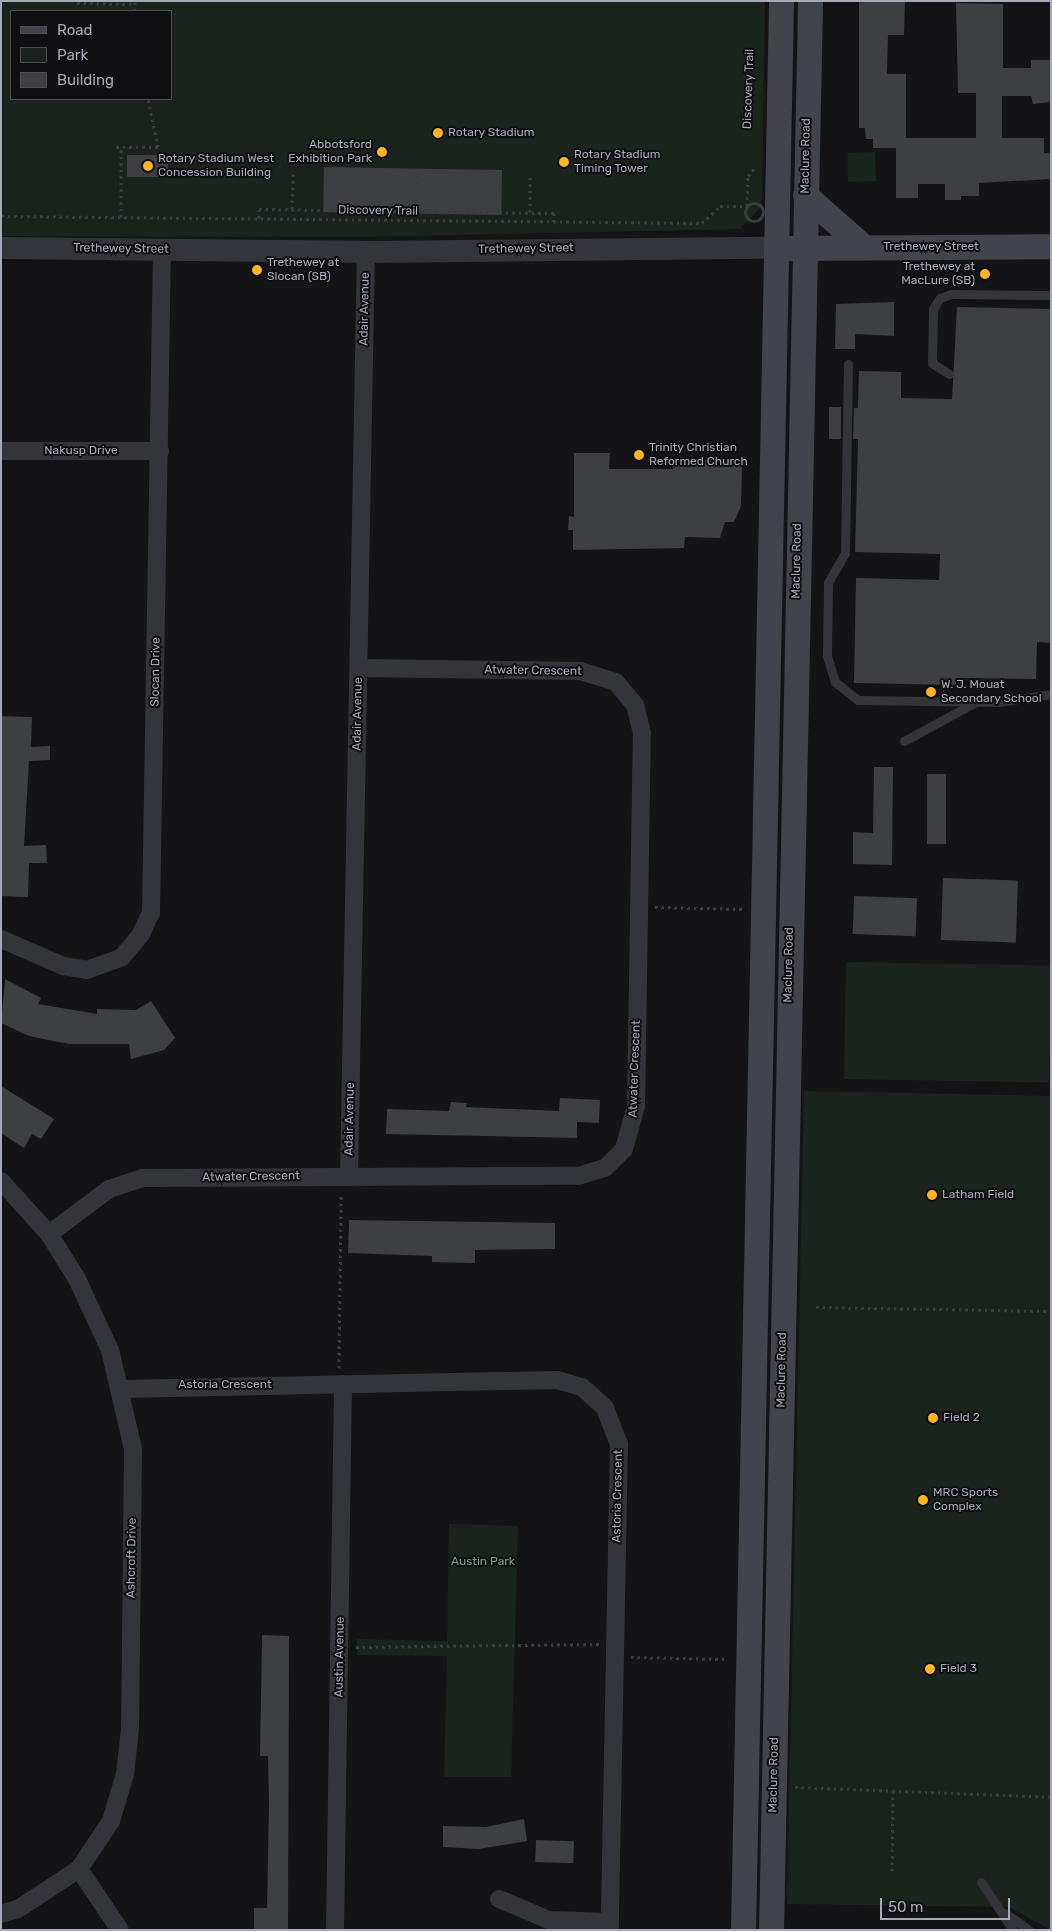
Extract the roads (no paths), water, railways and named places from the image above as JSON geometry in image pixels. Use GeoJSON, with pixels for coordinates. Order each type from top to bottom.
{"type":"FeatureCollection","features":[{"type":"Feature","properties":{"kind":"main road","name":"Maclure Road"},"geometry":{"type":"LineString","coordinates":[[743,1930],[750,1659],[781,1]]}},
{"type":"Feature","properties":{"kind":"main road","name":"Maclure Road"},"geometry":{"type":"LineString","coordinates":[[771,1930],[810,1]]}},
{"type":"Feature","properties":{"kind":"main road"},"geometry":{"type":"LineString","coordinates":[[805,195],[864,247]]}},
{"type":"Feature","properties":{"kind":"main road","name":"Trethewey Street"},"geometry":{"type":"LineString","coordinates":[[776,248],[1051,246]]}},
{"type":"Feature","properties":{"kind":"street","name":"Trethewey Street"},"geometry":{"type":"LineString","coordinates":[[1,248],[366,252],[776,248]]}},
{"type":"Feature","properties":{"kind":"street","name":"Slocan Drive"},"geometry":{"type":"LineString","coordinates":[[1,939],[63,966],[87,970],[122,957],[141,934],[151,913],[162,250]]}},
{"type":"Feature","properties":{"kind":"street","name":"Adair Avenue"},"geometry":{"type":"LineString","coordinates":[[345,1176],[359,668],[366,252]]}},
{"type":"Feature","properties":{"kind":"street","name":"Nakusp Drive"},"geometry":{"type":"LineString","coordinates":[[1,451],[160,451]]}},
{"type":"Feature","properties":{"kind":"street","name":"Atwater Crescent"},"geometry":{"type":"LineString","coordinates":[[49,1234],[125,1181],[345,1176],[578,1176],[615,1161],[629,1138],[636,1106],[639,907],[641,720],[635,705],[616,682],[581,671],[359,668]]}},
{"type":"Feature","properties":{"kind":"street","name":"Ashcroft Drive"},"geometry":{"type":"LineString","coordinates":[[1,1181],[49,1234],[96,1319],[122,1389],[133,1449],[130,1729],[125,1774],[111,1821],[78,1869],[18,1910],[1,1914]]}},
{"type":"Feature","properties":{"kind":"street","name":"Astoria Crescent"},"geometry":{"type":"LineString","coordinates":[[122,1389],[557,1380],[582,1388],[596,1399],[614,1425],[619,1444],[610,1926]]}},
{"type":"Feature","properties":{"kind":"street","name":"Austin Avenue"},"geometry":{"type":"LineString","coordinates":[[335,1930],[340,1647],[341,1384]]}},
{"type":"Feature","properties":{"kind":"street"},"geometry":{"type":"LineString","coordinates":[[78,1869],[120,1930]]}},
{"type":"Feature","properties":{"kind":"street"},"geometry":{"type":"LineString","coordinates":[[498,1899],[549,1920],[610,1926]]}},
{"type":"Feature","properties":{"kind":"lane"},"geometry":{"type":"LineString","coordinates":[[949,374],[932,363],[933,309],[940,298],[951,294],[1051,295]]}},
{"type":"Feature","properties":{"kind":"lane"},"geometry":{"type":"LineString","coordinates":[[848,364],[845,553],[828,583],[827,656],[835,682],[858,700],[976,702],[1051,694]]}},
{"type":"Feature","properties":{"kind":"lane"},"geometry":{"type":"LineString","coordinates":[[904,741],[976,702]]}},
{"type":"Feature","properties":{"kind":"lane"},"geometry":{"type":"LineString","coordinates":[[981,1882],[1013,1930]]}},
{"type":"Feature","properties":{"kind":"lane"},"geometry":{"type":"LineString","coordinates":[[1002,1911],[1030,1930]]}},
{"type":"Feature","properties":{"kind":"place","name":"Rotary Stadium"},"geometry":{"type":"Point","coordinates":[438,133]}},
{"type":"Feature","properties":{"kind":"place","name":"Abbotsford Exhibition Park"},"geometry":{"type":"Point","coordinates":[382,152]}},
{"type":"Feature","properties":{"kind":"place","name":"Rotary Stadium Timing Tower"},"geometry":{"type":"Point","coordinates":[564,162]}},
{"type":"Feature","properties":{"kind":"place","name":"Rotary Stadium West Concession Building"},"geometry":{"type":"Point","coordinates":[148,166]}},
{"type":"Feature","properties":{"kind":"place","name":"Trethewey at Slocan (SB)"},"geometry":{"type":"Point","coordinates":[257,270]}},
{"type":"Feature","properties":{"kind":"place","name":"Trethewey at MacLure (SB)"},"geometry":{"type":"Point","coordinates":[985,274]}},
{"type":"Feature","properties":{"kind":"place","name":"Trinity Christian Reformed Church"},"geometry":{"type":"Point","coordinates":[639,455]}},
{"type":"Feature","properties":{"kind":"place","name":"W. J. Mouat Secondary School"},"geometry":{"type":"Point","coordinates":[931,692]}},
{"type":"Feature","properties":{"kind":"place","name":"Latham Field"},"geometry":{"type":"Point","coordinates":[932,1195]}},
{"type":"Feature","properties":{"kind":"place","name":"Field 2"},"geometry":{"type":"Point","coordinates":[933,1418]}},
{"type":"Feature","properties":{"kind":"place","name":"MRC Sports Complex"},"geometry":{"type":"Point","coordinates":[923,1500]}},
{"type":"Feature","properties":{"kind":"place","name":"Field 3"},"geometry":{"type":"Point","coordinates":[930,1669]}},
{"type":"Feature","properties":{"kind":"park label","name":"Austin Park"},"geometry":{"type":"Point","coordinates":[483,1562]}}]}
